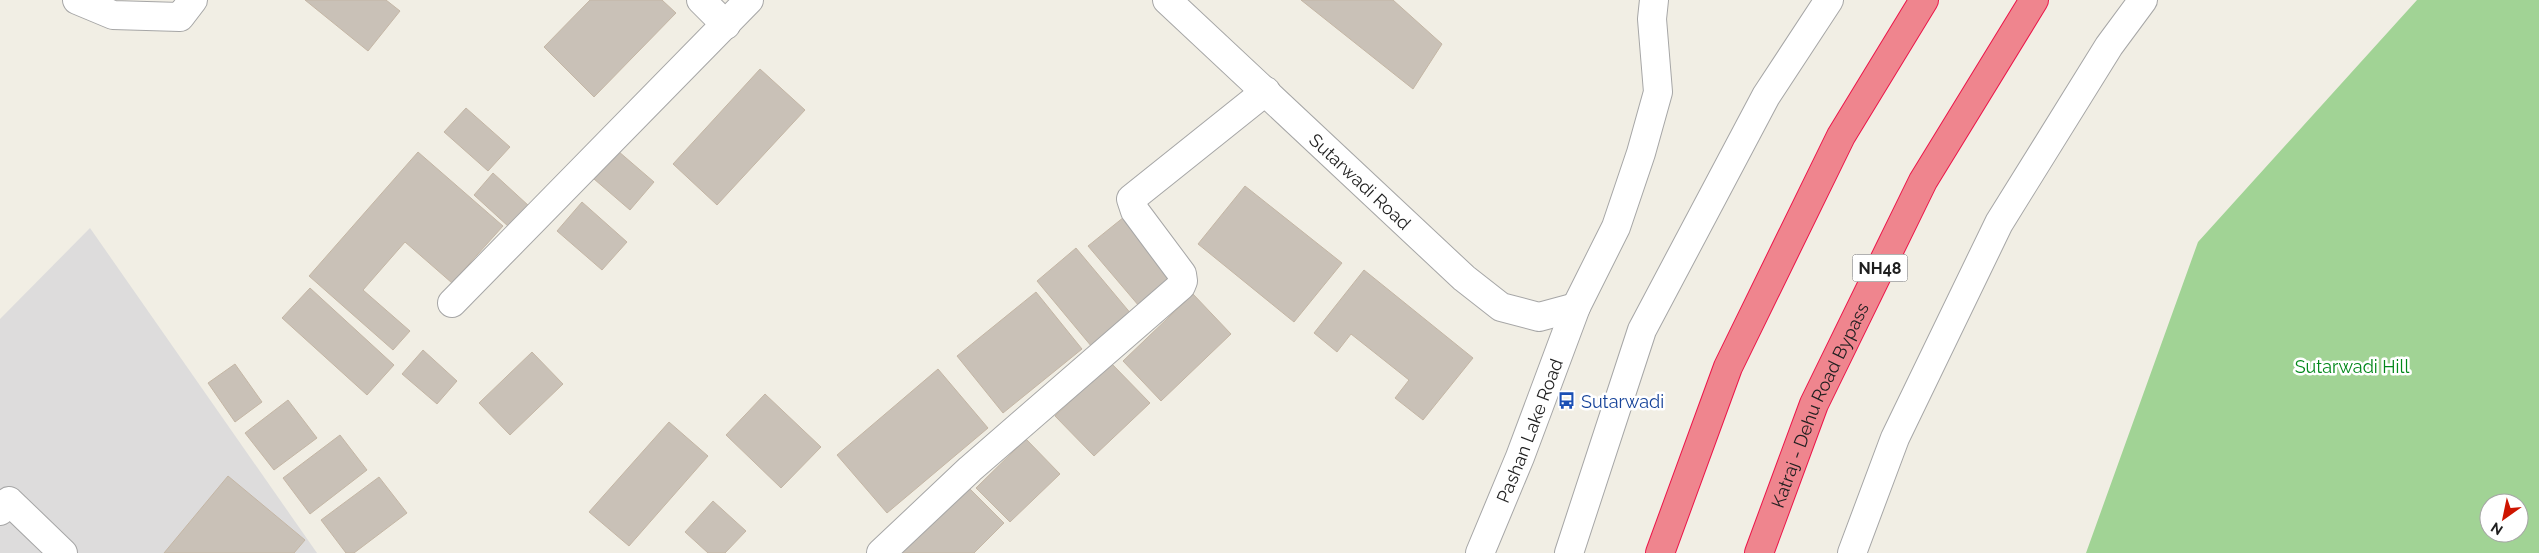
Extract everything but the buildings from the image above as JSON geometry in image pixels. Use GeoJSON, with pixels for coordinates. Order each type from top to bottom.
{"type":"FeatureCollection","features":[{"type":"Feature","properties":{"kind":"highway"},"geometry":{"type":"LineString","coordinates":[[1660,553],[1728,367],[1841,136],[1924,0]]}},
{"type":"Feature","properties":{"kind":"highway","name":"Katraj - Dehu Road Bypass"},"geometry":{"type":"LineString","coordinates":[[1759,553],[1814,404],[1923,181],[2034,0]]}},
{"type":"Feature","properties":{"kind":"street"},"geometry":{"type":"LineString","coordinates":[[77,0],[113,15],[180,17],[193,0]]}},
{"type":"Feature","properties":{"kind":"street"},"geometry":{"type":"LineString","coordinates":[[701,0],[726,25]]}},
{"type":"Feature","properties":{"kind":"street"},"geometry":{"type":"LineString","coordinates":[[452,303],[750,0]]}},
{"type":"Feature","properties":{"kind":"street","name":"Sutarwadi Road"},"geometry":{"type":"LineString","coordinates":[[1166,0],[1266,91],[1464,278],[1501,307],[1539,316],[1576,307]]}},
{"type":"Feature","properties":{"kind":"street","name":"Pashan Lake Road"},"geometry":{"type":"LineString","coordinates":[[1480,553],[1520,457],[1576,307],[1616,227],[1641,153],[1658,92],[1652,19],[1654,0]]}},
{"type":"Feature","properties":{"kind":"street"},"geometry":{"type":"LineString","coordinates":[[1568,553],[1642,330],[1766,96],[1829,0]]}},
{"type":"Feature","properties":{"kind":"street"},"geometry":{"type":"LineString","coordinates":[[1852,553],[1895,438],[1999,223],[2109,46],[2143,0]]}},
{"type":"Feature","properties":{"kind":"street"},"geometry":{"type":"LineString","coordinates":[[881,553],[970,469],[1181,286],[1183,281],[1182,274],[1135,211],[1131,199],[1266,91]]}},
{"type":"Feature","properties":{"kind":"street"},"geometry":{"type":"LineString","coordinates":[[0,511],[9,501],[63,553]]}},
{"type":"Feature","properties":{"kind":"shaded area"},"geometry":{"type":"Polygon","coordinates":[[[90,228],[317,553],[0,553],[0,319],[90,228]]]}},
{"type":"Feature","properties":{"kind":"green space","name":"Sutarwadi Hill"},"geometry":{"type":"Polygon","coordinates":[[[2417,0],[2539,0],[2539,553],[2086,553],[2198,242],[2417,0]]]}},
{"type":"Feature","properties":{"kind":"place","name":"Sutarwadi"},"geometry":{"type":"Point","coordinates":[1567,401]}}]}
